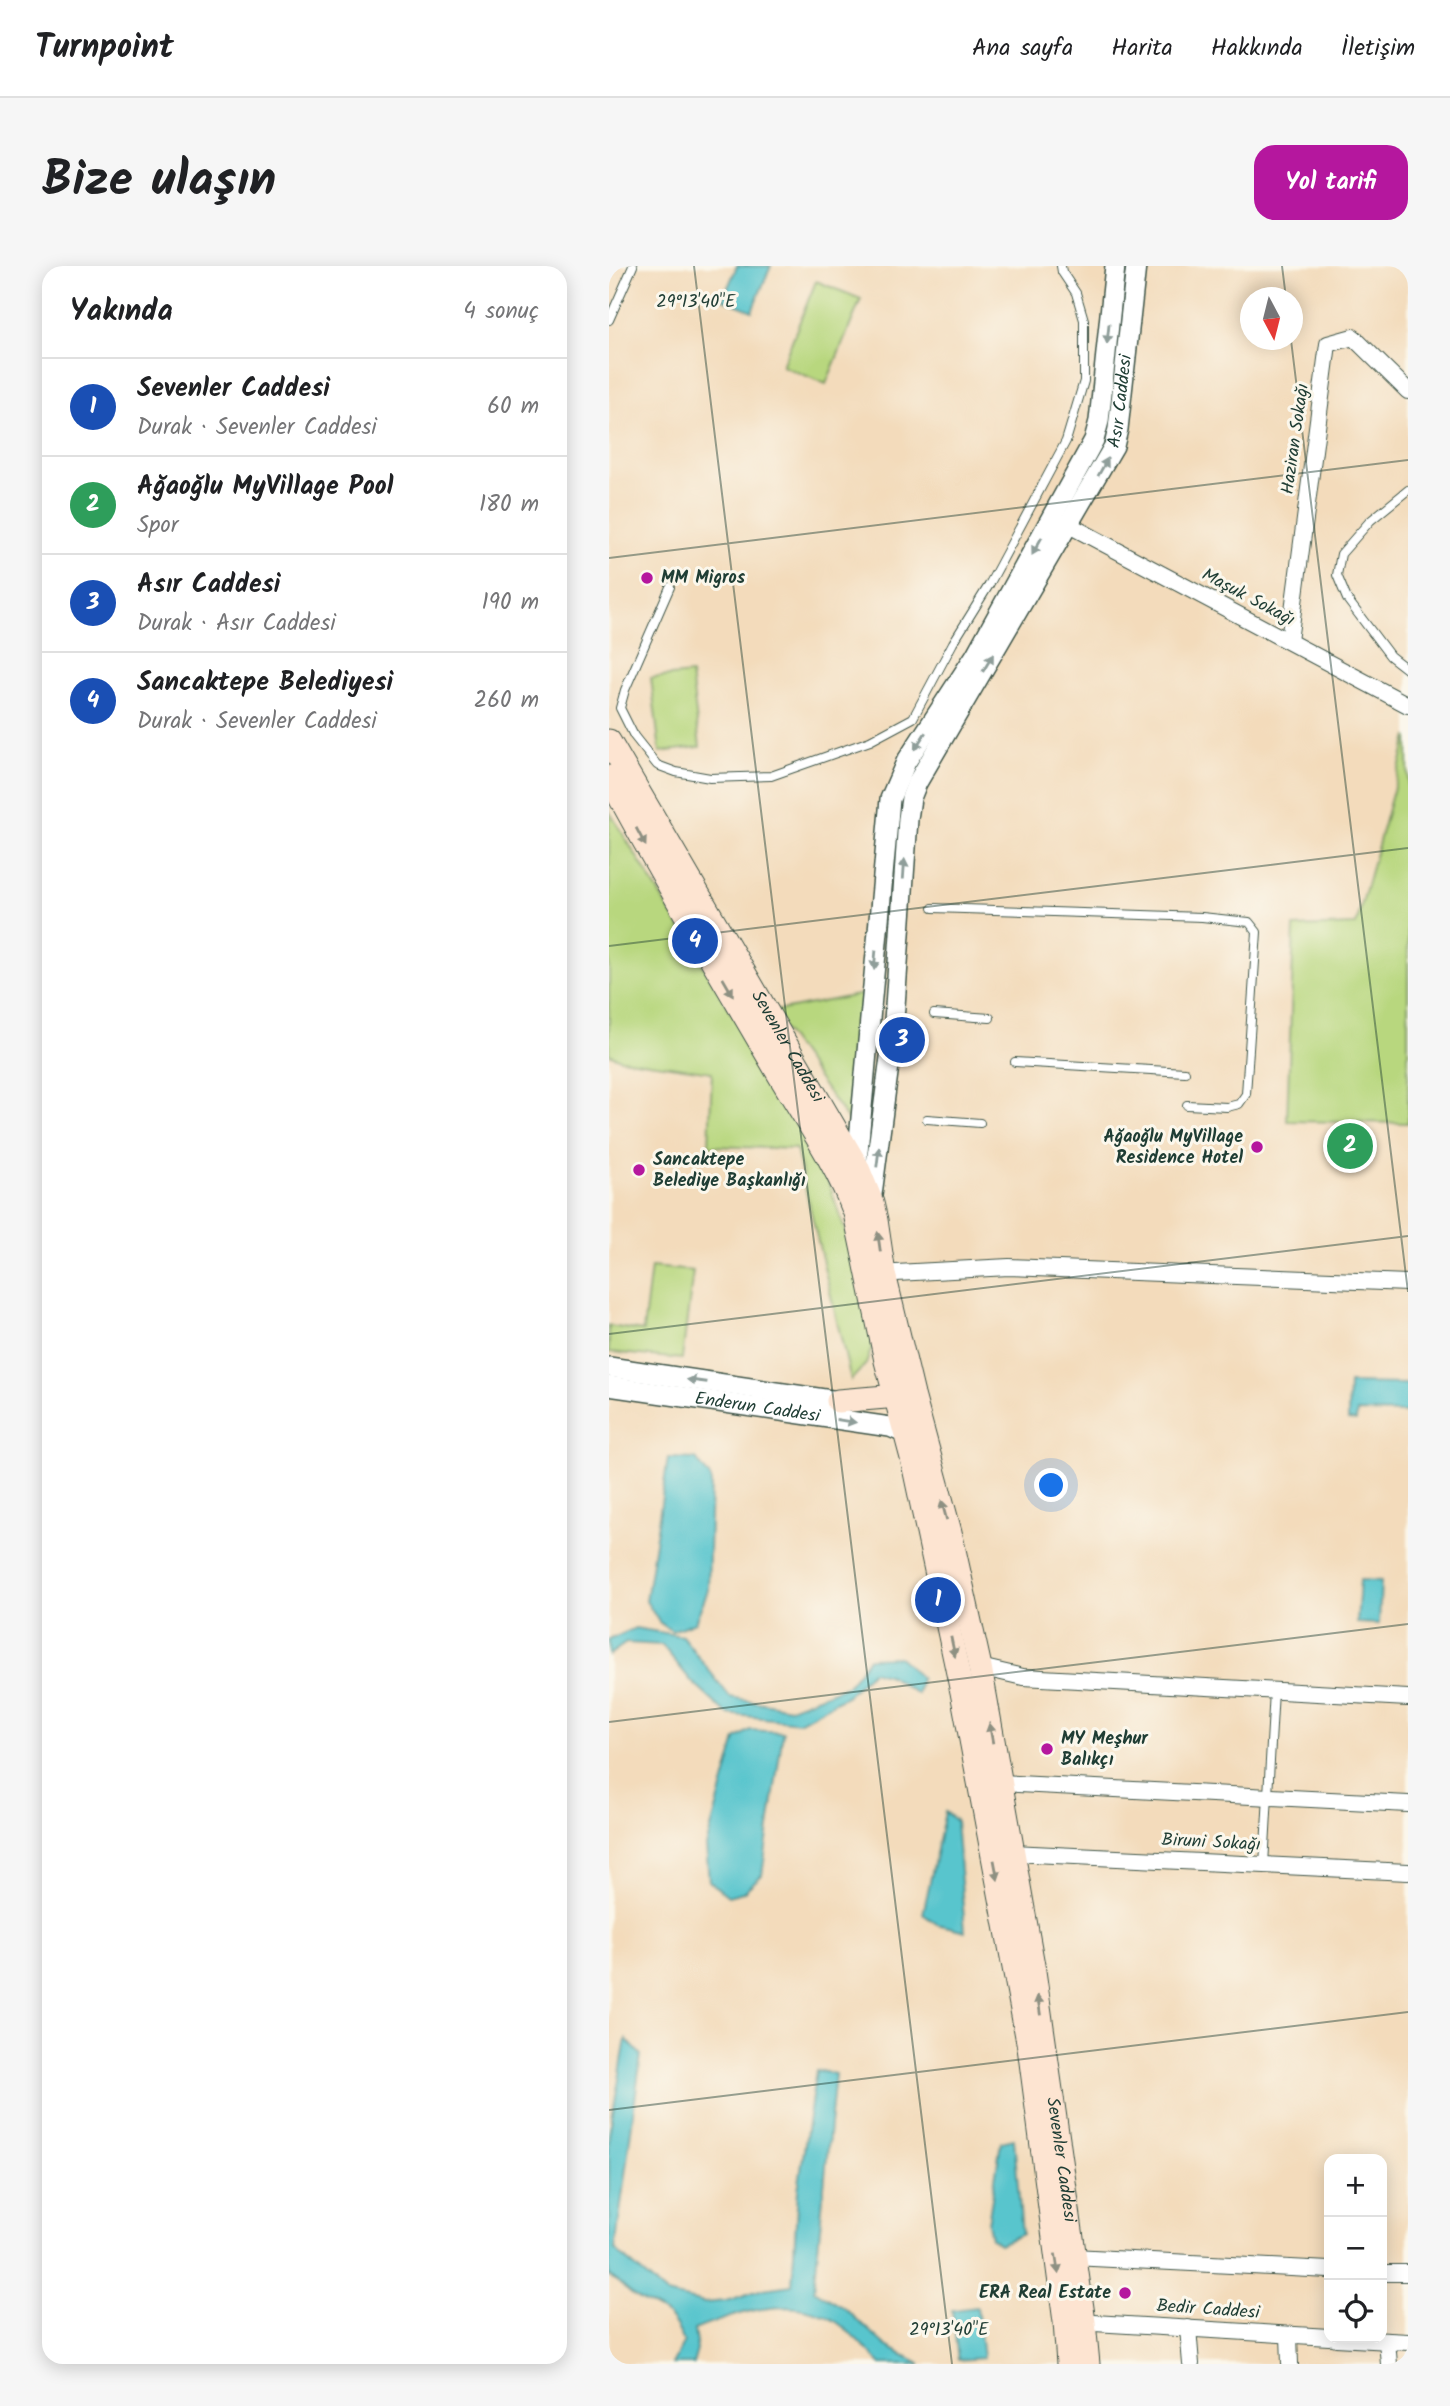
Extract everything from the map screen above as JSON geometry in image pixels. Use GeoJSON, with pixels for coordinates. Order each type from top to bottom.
{"type":"FeatureCollection","features":[{"type":"Feature","properties":{"kind":"main road","name":"Sevenler Caddesi"},"geometry":{"type":"LineString","coordinates":[[609,740],[857,1166],[861,1201],[904,1396],[950,1532],[980,1667],[1034,1971],[1073,2257],[1075,2322],[1068,2364]]}},
{"type":"Feature","properties":{"kind":"main road","name":"Sevenler Caddesi"},"geometry":{"type":"LineString","coordinates":[[609,777],[655,864],[861,1201]]}},
{"type":"Feature","properties":{"kind":"main road","name":"Sevenler Caddesi"},"geometry":{"type":"LineString","coordinates":[[876,1274],[886,1361],[904,1396],[904,1433],[963,1692],[1029,2047],[1075,2322],[1088,2364]]}},
{"type":"Feature","properties":{"kind":"main road"},"geometry":{"type":"LineString","coordinates":[[838,1401],[868,1386],[880,1376],[886,1361]]}},
{"type":"Feature","properties":{"kind":"main road"},"geometry":{"type":"LineString","coordinates":[[838,1401],[904,1396]]}},
{"type":"Feature","properties":{"kind":"street","name":"Asır Caddesi"},"geometry":{"type":"LineString","coordinates":[[861,1201],[893,1035],[908,819],[912,798],[917,783],[1062,520],[1087,456],[1099,421],[1115,266]]}},
{"type":"Feature","properties":{"kind":"street","name":"Asır Caddesi"},"geometry":{"type":"LineString","coordinates":[[857,1166],[890,799],[906,762],[1062,520],[1114,446],[1136,266]]}},
{"type":"Feature","properties":{"kind":"street","name":"Haziran Sokağı"},"geometry":{"type":"LineString","coordinates":[[1289,641],[1328,344],[1353,337],[1408,391]]}},
{"type":"Feature","properties":{"kind":"street","name":"Maşuk Sokağı"},"geometry":{"type":"LineString","coordinates":[[1062,520],[1408,705]]}},
{"type":"Feature","properties":{"kind":"street"},"geometry":{"type":"LineString","coordinates":[[876,1274],[1009,1267],[1408,1283]]}},
{"type":"Feature","properties":{"kind":"street","name":"Enderun Caddesi"},"geometry":{"type":"LineString","coordinates":[[609,1367],[838,1401]]}},
{"type":"Feature","properties":{"kind":"street","name":"Enderun Caddesi"},"geometry":{"type":"LineString","coordinates":[[609,1386],[877,1425],[904,1433]]}},
{"type":"Feature","properties":{"kind":"street"},"geometry":{"type":"LineString","coordinates":[[980,1667],[1023,1677],[1408,1698]]}},
{"type":"Feature","properties":{"kind":"street"},"geometry":{"type":"LineString","coordinates":[[1000,1783],[1408,1804]]}},
{"type":"Feature","properties":{"kind":"street","name":"Biruni Sokağı"},"geometry":{"type":"LineString","coordinates":[[1012,1853],[1408,1871]]}},
{"type":"Feature","properties":{"kind":"street"},"geometry":{"type":"LineString","coordinates":[[1073,2257],[1324,2270]]}},
{"type":"Feature","properties":{"kind":"street"},"geometry":{"type":"LineString","coordinates":[[1387,2272],[1406,2269]]}},
{"type":"Feature","properties":{"kind":"street","name":"Bedir Caddesi"},"geometry":{"type":"LineString","coordinates":[[1075,2322],[1324,2337]]}},
{"type":"Feature","properties":{"kind":"street"},"geometry":{"type":"LineString","coordinates":[[1188,2328],[1191,2364]]}},
{"type":"Feature","properties":{"kind":"street"},"geometry":{"type":"LineString","coordinates":[[1289,2335],[1290,2364]]}},
{"type":"Feature","properties":{"kind":"street"},"geometry":{"type":"LineString","coordinates":[[1387,2340],[1408,2342]]}},
{"type":"Feature","properties":{"kind":"street"},"geometry":{"type":"LineString","coordinates":[[1381,2343],[1389,2364]]}},
{"type":"Feature","properties":{"kind":"lane"},"geometry":{"type":"LineString","coordinates":[[609,320],[633,266]]}},
{"type":"Feature","properties":{"kind":"lane"},"geometry":{"type":"LineString","coordinates":[[670,587],[625,690],[620,708],[634,736],[657,765],[676,772],[710,778],[771,776],[870,741],[913,718],[1066,442],[1084,381],[1084,320],[1076,293],[1061,266]]}},
{"type":"Feature","properties":{"kind":"lane"},"geometry":{"type":"LineString","coordinates":[[1408,490],[1370,521],[1341,554],[1337,575],[1347,599],[1391,656],[1408,670]]}},
{"type":"Feature","properties":{"kind":"lane"},"geometry":{"type":"LineString","coordinates":[[933,908],[1202,917],[1249,922],[1257,932],[1246,1094],[1239,1104],[1227,1107],[1187,1105]]}},
{"type":"Feature","properties":{"kind":"lane"},"geometry":{"type":"LineString","coordinates":[[934,1014],[990,1018]]}},
{"type":"Feature","properties":{"kind":"lane"},"geometry":{"type":"LineString","coordinates":[[1015,1062],[1185,1072]]}},
{"type":"Feature","properties":{"kind":"lane"},"geometry":{"type":"LineString","coordinates":[[927,1119],[980,1123]]}},
{"type":"Feature","properties":{"kind":"lane"},"geometry":{"type":"LineString","coordinates":[[1264,1865],[1274,1691]]}},
{"type":"Feature","properties":{"kind":"green space"},"geometry":{"type":"Polygon","coordinates":[[[816,281],[861,299],[826,384],[782,366],[816,281]]]}},
{"type":"Feature","properties":{"kind":"green space"},"geometry":{"type":"Polygon","coordinates":[[[691,674],[700,747],[660,752],[651,678],[691,674]]]}},
{"type":"Feature","properties":{"kind":"green space"},"geometry":{"type":"Polygon","coordinates":[[[1408,736],[1408,1123],[1287,1121],[1294,927],[1356,925],[1408,736]]]}},
{"type":"Feature","properties":{"kind":"green space"},"geometry":{"type":"Polygon","coordinates":[[[609,811],[820,1158],[852,1250],[876,1336],[866,1364],[851,1380],[796,1149],[709,1146],[712,1072],[621,1059],[609,1054],[609,811]]]}},
{"type":"Feature","properties":{"kind":"green space"},"geometry":{"type":"Polygon","coordinates":[[[863,994],[852,1126],[771,1012],[863,994]]]}},
{"type":"Feature","properties":{"kind":"green space"},"geometry":{"type":"Polygon","coordinates":[[[651,1267],[693,1271],[682,1359],[609,1352],[609,1326],[643,1331],[651,1267]]]}},
{"type":"Feature","properties":{"kind":"water"},"geometry":{"type":"Polygon","coordinates":[[[737,266],[771,266],[752,311],[723,299],[737,266]]]}},
{"type":"Feature","properties":{"kind":"water"},"geometry":{"type":"Polygon","coordinates":[[[1349,1383],[1408,1384],[1408,1413],[1357,1412],[1356,1421],[1348,1420],[1349,1383]]]}},
{"type":"Feature","properties":{"kind":"water"},"geometry":{"type":"Polygon","coordinates":[[[668,1458],[696,1459],[711,1479],[708,1590],[695,1622],[672,1631],[659,1622],[646,1601],[668,1458]]]}},
{"type":"Feature","properties":{"kind":"water"},"geometry":{"type":"Polygon","coordinates":[[[1360,1580],[1381,1581],[1379,1624],[1357,1623],[1360,1580]]]}},
{"type":"Feature","properties":{"kind":"water"},"geometry":{"type":"Polygon","coordinates":[[[635,1628],[682,1636],[730,1697],[790,1708],[847,1686],[869,1658],[899,1657],[921,1678],[917,1694],[890,1676],[872,1671],[848,1695],[799,1722],[727,1714],[692,1682],[662,1645],[626,1643],[609,1655],[609,1640],[635,1628]]]}},
{"type":"Feature","properties":{"kind":"water"},"geometry":{"type":"Polygon","coordinates":[[[750,1730],[783,1732],[762,1875],[743,1892],[728,1896],[709,1881],[706,1846],[736,1739],[750,1730]]]}},
{"type":"Feature","properties":{"kind":"water"},"geometry":{"type":"Polygon","coordinates":[[[945,1812],[956,1821],[965,1931],[937,1924],[923,1914],[945,1812]]]}},
{"type":"Feature","properties":{"kind":"water"},"geometry":{"type":"Polygon","coordinates":[[[626,2039],[641,2055],[615,2250],[667,2294],[704,2303],[726,2301],[763,2289],[792,2285],[798,2190],[816,2070],[835,2074],[814,2290],[843,2307],[886,2346],[921,2364],[881,2364],[838,2323],[821,2314],[785,2307],[747,2312],[694,2330],[697,2350],[693,2364],[672,2364],[684,2342],[670,2317],[636,2297],[609,2276],[609,2135],[626,2039]]]}},
{"type":"Feature","properties":{"kind":"water"},"geometry":{"type":"Polygon","coordinates":[[[1014,2139],[1022,2234],[999,2244],[991,2238],[988,2223],[1001,2142],[1014,2139]]]}},
{"type":"Feature","properties":{"kind":"water"},"geometry":{"type":"Polygon","coordinates":[[[977,2307],[983,2358],[958,2360],[952,2310],[977,2307]]]}},
{"type":"Feature","properties":{"kind":"place","name":"MM Migros"},"geometry":{"type":"Point","coordinates":[647,578]}},
{"type":"Feature","properties":{"kind":"place","name":"Sancaktepe Belediyesi"},"geometry":{"type":"Point","coordinates":[695,941]}},
{"type":"Feature","properties":{"kind":"place","name":"Asır Caddesi"},"geometry":{"type":"Point","coordinates":[902,1040]}},
{"type":"Feature","properties":{"kind":"place","name":"Ağaoğlu MyVillage Pool"},"geometry":{"type":"Point","coordinates":[1350,1146]}},
{"type":"Feature","properties":{"kind":"place","name":"Ağaoğlu MyVillage Residence Hotel"},"geometry":{"type":"Point","coordinates":[1257,1147]}},
{"type":"Feature","properties":{"kind":"place","name":"Sancaktepe Belediye Başkanlığı"},"geometry":{"type":"Point","coordinates":[639,1170]}},
{"type":"Feature","properties":{"kind":"place","name":"Sevenler Caddesi"},"geometry":{"type":"Point","coordinates":[938,1600]}},
{"type":"Feature","properties":{"kind":"place","name":"MY Meşhur Balıkçı"},"geometry":{"type":"Point","coordinates":[1047,1749]}},
{"type":"Feature","properties":{"kind":"place","name":"ERA Real Estate"},"geometry":{"type":"Point","coordinates":[1125,2293]}}]}
